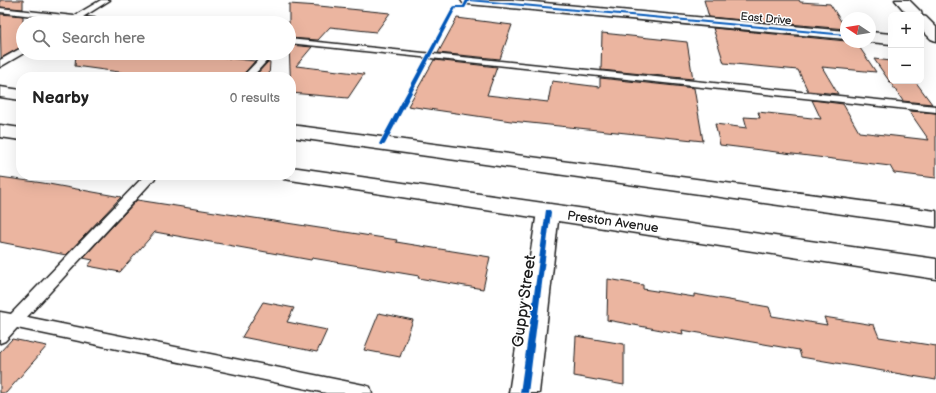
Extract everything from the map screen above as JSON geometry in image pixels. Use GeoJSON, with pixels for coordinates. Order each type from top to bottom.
{"type":"FeatureCollection","features":[{"type":"Feature","properties":{"kind":"main road","name":"East Drive"},"geometry":{"type":"LineString","coordinates":[[468,0],[675,12],[840,34]]}},
{"type":"Feature","properties":{"kind":"main road"},"geometry":{"type":"LineString","coordinates":[[902,0],[913,12]]}},
{"type":"Feature","properties":{"kind":"main road"},"geometry":{"type":"LineString","coordinates":[[924,23],[936,36]]}},
{"type":"Feature","properties":{"kind":"main road"},"geometry":{"type":"LineString","coordinates":[[876,38],[888,39]]}},
{"type":"Feature","properties":{"kind":"main road"},"geometry":{"type":"LineString","coordinates":[[924,42],[936,44]]}},
{"type":"Feature","properties":{"kind":"main road"},"geometry":{"type":"LineString","coordinates":[[0,92],[16,94]]}},
{"type":"Feature","properties":{"kind":"main road"},"geometry":{"type":"LineString","coordinates":[[0,130],[16,133]]}},
{"type":"Feature","properties":{"kind":"main road"},"geometry":{"type":"LineString","coordinates":[[296,132],[936,219]]}},
{"type":"Feature","properties":{"kind":"main road","name":"Preston Avenue"},"geometry":{"type":"LineString","coordinates":[[296,175],[936,269]]}},
{"type":"Feature","properties":{"kind":"main road","name":"Guppy Street"},"geometry":{"type":"LineString","coordinates":[[524,393],[548,212]]}},
{"type":"Feature","properties":{"kind":"lane"},"geometry":{"type":"LineString","coordinates":[[78,16],[106,0]]}},
{"type":"Feature","properties":{"kind":"lane"},"geometry":{"type":"LineString","coordinates":[[0,10],[56,16]]}},
{"type":"Feature","properties":{"kind":"lane"},"geometry":{"type":"LineString","coordinates":[[296,42],[936,109]]}},
{"type":"Feature","properties":{"kind":"lane"},"geometry":{"type":"LineString","coordinates":[[0,64],[16,54]]}},
{"type":"Feature","properties":{"kind":"lane"},"geometry":{"type":"LineString","coordinates":[[252,72],[263,60]]}},
{"type":"Feature","properties":{"kind":"lane"},"geometry":{"type":"LineString","coordinates":[[0,336],[7,320],[147,180]]}},
{"type":"Feature","properties":{"kind":"lane"},"geometry":{"type":"LineString","coordinates":[[7,320],[364,393]]}},
{"type":"Feature","properties":{"kind":"building"},"geometry":{"type":"Polygon","coordinates":[[[0,0],[23,0],[23,9],[0,7],[0,0]]]}},
{"type":"Feature","properties":{"kind":"building"},"geometry":{"type":"Polygon","coordinates":[[[704,0],[799,0],[800,2],[830,4],[840,20],[840,28],[709,17],[704,0]]]}},
{"type":"Feature","properties":{"kind":"building"},"geometry":{"type":"Polygon","coordinates":[[[289,4],[390,13],[376,32],[330,27],[318,40],[296,38],[296,16],[289,16],[289,4]]]}},
{"type":"Feature","properties":{"kind":"building"},"geometry":{"type":"Polygon","coordinates":[[[0,14],[23,16],[16,16],[16,50],[1,58],[0,14]]]}},
{"type":"Feature","properties":{"kind":"building"},"geometry":{"type":"Polygon","coordinates":[[[457,18],[512,25],[500,59],[438,53],[457,18]]]}},
{"type":"Feature","properties":{"kind":"building"},"geometry":{"type":"Polygon","coordinates":[[[713,28],[840,40],[840,48],[860,48],[876,72],[822,67],[838,94],[808,91],[798,70],[724,63],[713,28]]]}},
{"type":"Feature","properties":{"kind":"building"},"geometry":{"type":"Polygon","coordinates":[[[602,33],[687,42],[693,79],[601,70],[602,33]]]}},
{"type":"Feature","properties":{"kind":"building"},"geometry":{"type":"Polygon","coordinates":[[[296,46],[312,47],[296,66],[364,74],[348,98],[296,93],[296,72],[290,72],[290,60],[296,60],[296,46]]]}},
{"type":"Feature","properties":{"kind":"building"},"geometry":{"type":"Polygon","coordinates":[[[874,59],[888,61],[888,79],[874,59]]]}},
{"type":"Feature","properties":{"kind":"building"},"geometry":{"type":"Polygon","coordinates":[[[75,60],[255,61],[245,72],[119,72],[75,66],[75,60]]]}},
{"type":"Feature","properties":{"kind":"building"},"geometry":{"type":"Polygon","coordinates":[[[434,60],[497,67],[487,95],[548,102],[552,81],[600,87],[600,78],[694,88],[703,141],[511,121],[408,106],[434,60]]]}},
{"type":"Feature","properties":{"kind":"building"},"geometry":{"type":"Polygon","coordinates":[[[268,62],[270,62],[269,72],[259,72],[268,62]]]}},
{"type":"Feature","properties":{"kind":"building"},"geometry":{"type":"Polygon","coordinates":[[[891,84],[917,84],[932,104],[903,101],[891,84]]]}},
{"type":"Feature","properties":{"kind":"building"},"geometry":{"type":"Polygon","coordinates":[[[812,100],[843,104],[859,132],[929,140],[909,111],[936,113],[936,178],[894,173],[890,166],[720,145],[715,124],[747,128],[744,117],[760,118],[758,112],[821,119],[812,100]]]}},
{"type":"Feature","properties":{"kind":"building"},"geometry":{"type":"Polygon","coordinates":[[[0,177],[121,197],[66,255],[0,242],[0,177]]]}},
{"type":"Feature","properties":{"kind":"building"},"geometry":{"type":"Polygon","coordinates":[[[137,200],[397,240],[396,242],[490,257],[483,289],[418,278],[419,276],[312,258],[311,260],[155,232],[120,272],[88,266],[93,260],[83,258],[137,200]]]}},
{"type":"Feature","properties":{"kind":"building"},"geometry":{"type":"Polygon","coordinates":[[[608,279],[643,285],[643,289],[694,297],[694,294],[769,307],[772,316],[827,325],[824,317],[874,325],[879,337],[936,346],[936,380],[801,357],[799,350],[682,330],[683,334],[607,320],[608,279]]]}},
{"type":"Feature","properties":{"kind":"building"},"geometry":{"type":"Polygon","coordinates":[[[263,302],[294,308],[287,322],[327,330],[317,352],[242,337],[263,302]]]}},
{"type":"Feature","properties":{"kind":"building"},"geometry":{"type":"Polygon","coordinates":[[[379,313],[413,320],[400,357],[364,350],[379,313]]]}},
{"type":"Feature","properties":{"kind":"building"},"geometry":{"type":"Polygon","coordinates":[[[576,336],[624,344],[624,385],[574,376],[576,336]]]}},
{"type":"Feature","properties":{"kind":"building"},"geometry":{"type":"Polygon","coordinates":[[[12,339],[47,346],[6,393],[0,393],[0,352],[12,339]]]}},
{"type":"Feature","properties":{"kind":"cycle path"},"geometry":{"type":"LineString","coordinates":[[468,0],[840,34]]}},
{"type":"Feature","properties":{"kind":"cycle path"},"geometry":{"type":"LineString","coordinates":[[382,144],[455,7],[464,7],[468,0]]}},
{"type":"Feature","properties":{"kind":"cycle path"},"geometry":{"type":"LineString","coordinates":[[524,393],[548,212]]}}]}
